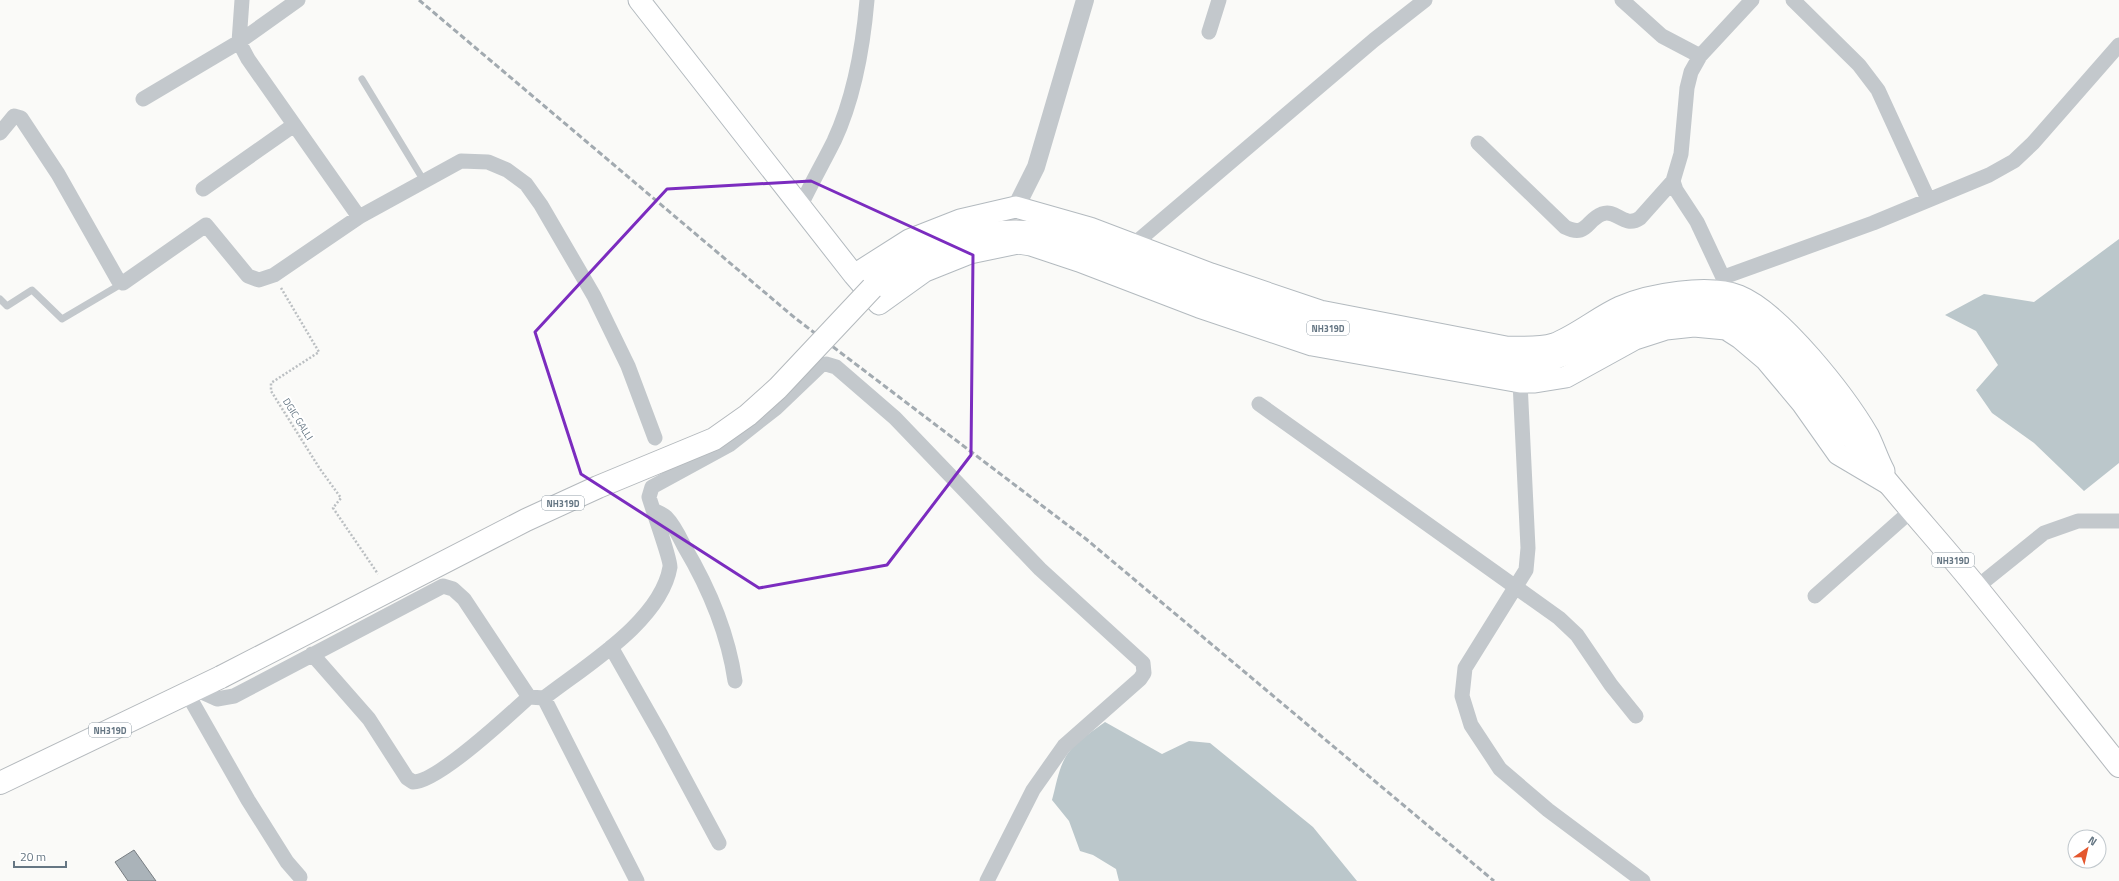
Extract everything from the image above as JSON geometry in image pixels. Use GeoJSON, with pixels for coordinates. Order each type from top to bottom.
{"type":"FeatureCollection","features":[{"type":"Feature","properties":{"kind":"highway","name":"NH319D"},"geometry":{"type":"LineString","coordinates":[[0,783],[191,691],[526,520],[598,487],[714,439],[748,415],[778,388],[872,288],[896,269],[920,255],[967,237],[992,232],[1021,231],[1049,234],[1080,243],[1252,306],[1316,326],[1382,341],[1505,361],[1530,363],[1550,360],[1633,322],[1658,314],[1684,308],[1705,307],[1725,310],[1749,322],[1766,334],[1786,355],[1890,485],[1977,587],[2119,766]]}},
{"type":"Feature","properties":{"kind":"main road"},"geometry":{"type":"LineString","coordinates":[[639,0],[854,275],[879,304],[925,271],[970,253],[1018,243],[1031,245],[1065,256],[1199,307],[1312,345],[1520,382],[1535,382],[1566,377],[1635,339],[1666,329],[1694,326],[1726,329],[1740,338],[1766,360],[1802,403],[1838,454],[1890,485]]}},
{"type":"Feature","properties":{"kind":"main road"},"geometry":{"type":"LineString","coordinates":[[854,275],[909,240],[960,220],[1016,208],[1040,213],[1090,228],[1211,274],[1320,312],[1506,347],[1532,348],[1554,344],[1620,307],[1658,294],[1694,292],[1727,286],[1739,296],[1761,309],[1791,336],[1830,382],[1868,436],[1890,485]]}},
{"type":"Feature","properties":{"kind":"street"},"geometry":{"type":"LineString","coordinates":[[242,0],[239,42],[248,59],[359,217]]}},
{"type":"Feature","properties":{"kind":"street"},"geometry":{"type":"LineString","coordinates":[[143,99],[239,42],[298,0]]}},
{"type":"Feature","properties":{"kind":"street"},"geometry":{"type":"LineString","coordinates":[[800,206],[834,140],[845,111],[858,63],[867,0]]}},
{"type":"Feature","properties":{"kind":"street"},"geometry":{"type":"LineString","coordinates":[[1016,208],[1036,167],[1085,0]]}},
{"type":"Feature","properties":{"kind":"street"},"geometry":{"type":"LineString","coordinates":[[1209,32],[1219,0]]}},
{"type":"Feature","properties":{"kind":"street"},"geometry":{"type":"LineString","coordinates":[[1133,245],[1374,40],[1425,0]]}},
{"type":"Feature","properties":{"kind":"street"},"geometry":{"type":"LineString","coordinates":[[1622,0],[1662,36],[1700,56]]}},
{"type":"Feature","properties":{"kind":"street"},"geometry":{"type":"LineString","coordinates":[[1478,143],[1565,227],[1573,231],[1581,231],[1602,214],[1607,213],[1630,222],[1635,222],[1673,181],[1681,154],[1687,88],[1691,72],[1700,56],[1752,0]]}},
{"type":"Feature","properties":{"kind":"street"},"geometry":{"type":"LineString","coordinates":[[1792,0],[1860,64],[1878,90],[1928,199]]}},
{"type":"Feature","properties":{"kind":"street"},"geometry":{"type":"LineString","coordinates":[[1673,181],[1676,190],[1697,222],[1727,286],[1928,199],[1989,175],[2014,161],[2033,143],[2119,45]]}},
{"type":"Feature","properties":{"kind":"street"},"geometry":{"type":"LineString","coordinates":[[0,133],[14,116],[21,118],[58,174],[118,280],[123,282],[206,225],[248,276],[259,280],[274,275],[359,217],[461,162],[488,162],[507,170],[526,184],[541,205],[594,296],[628,366],[655,438]]}},
{"type":"Feature","properties":{"kind":"street"},"geometry":{"type":"LineString","coordinates":[[203,189],[294,125]]}},
{"type":"Feature","properties":{"kind":"street"},"geometry":{"type":"LineString","coordinates":[[1036,167],[1036,196],[1040,213]]}},
{"type":"Feature","properties":{"kind":"street"},"geometry":{"type":"LineString","coordinates":[[312,654],[369,719],[407,778],[413,782],[423,780],[469,751],[536,697],[611,647],[631,630],[654,604],[662,589],[670,565],[649,497],[652,487],[729,445],[776,408],[821,365],[836,366],[895,418],[1040,569],[1144,663],[1144,673],[1140,679],[1064,746],[1033,790],[988,881]]}},
{"type":"Feature","properties":{"kind":"street"},"geometry":{"type":"LineString","coordinates":[[1520,382],[1528,548],[1526,568],[1516,588],[1465,668],[1462,696],[1471,725],[1500,769],[1548,810],[1643,881]]}},
{"type":"Feature","properties":{"kind":"street"},"geometry":{"type":"LineString","coordinates":[[1259,404],[1558,618],[1577,635],[1611,685],[1636,716]]}},
{"type":"Feature","properties":{"kind":"street"},"geometry":{"type":"LineString","coordinates":[[653,510],[666,516],[691,557],[719,617],[731,653],[735,681]]}},
{"type":"Feature","properties":{"kind":"street"},"geometry":{"type":"LineString","coordinates":[[1815,596],[1912,510]]}},
{"type":"Feature","properties":{"kind":"street"},"geometry":{"type":"LineString","coordinates":[[1977,587],[2044,533],[2078,521],[2119,521]]}},
{"type":"Feature","properties":{"kind":"street"},"geometry":{"type":"LineString","coordinates":[[191,691],[217,699],[226,699],[438,587],[449,587],[464,599],[536,697],[637,881]]}},
{"type":"Feature","properties":{"kind":"street"},"geometry":{"type":"LineString","coordinates":[[611,647],[661,735],[719,843]]}},
{"type":"Feature","properties":{"kind":"street"},"geometry":{"type":"LineString","coordinates":[[191,691],[248,800],[287,862],[300,877]]}},
{"type":"Feature","properties":{"kind":"lane"},"geometry":{"type":"LineString","coordinates":[[362,79],[424,181]]}},
{"type":"Feature","properties":{"kind":"lane"},"geometry":{"type":"LineString","coordinates":[[0,299],[7,306],[32,290],[62,319],[123,282]]}},
{"type":"Feature","properties":{"kind":"path","name":"DGIC GALLI"},"geometry":{"type":"LineString","coordinates":[[274,275],[318,352],[270,383],[271,391],[320,469],[341,498],[332,508],[378,575]]}},
{"type":"Feature","properties":{"kind":"highlighted area"},"geometry":{"type":"Polygon","coordinates":[[[811,181],[973,255],[971,455],[887,565],[759,588],[581,474],[535,332],[667,189],[811,181]]]}},
{"type":"Feature","properties":{"kind":"shaded area"},"geometry":{"type":"Polygon","coordinates":[[[2119,239],[2119,463],[2084,491],[2034,443],[1992,413],[1976,390],[1998,365],[1976,331],[1945,315],[1984,294],[2034,302],[2119,239]]]}},
{"type":"Feature","properties":{"kind":"shaded area"},"geometry":{"type":"Polygon","coordinates":[[[1105,722],[1162,754],[1189,741],[1210,743],[1313,827],[1357,881],[1119,881],[1116,869],[1093,855],[1080,851],[1069,821],[1052,800],[1057,779],[1068,753],[1083,738],[1105,722]]]}},
{"type":"Feature","properties":{"kind":"building"},"geometry":{"type":"Polygon","coordinates":[[[134,850],[156,881],[128,881],[115,862],[134,850]]]}},
{"type":"Feature","properties":{"kind":"railway"},"geometry":{"type":"LineString","coordinates":[[419,0],[795,318],[1086,539],[1494,881]]}}]}
